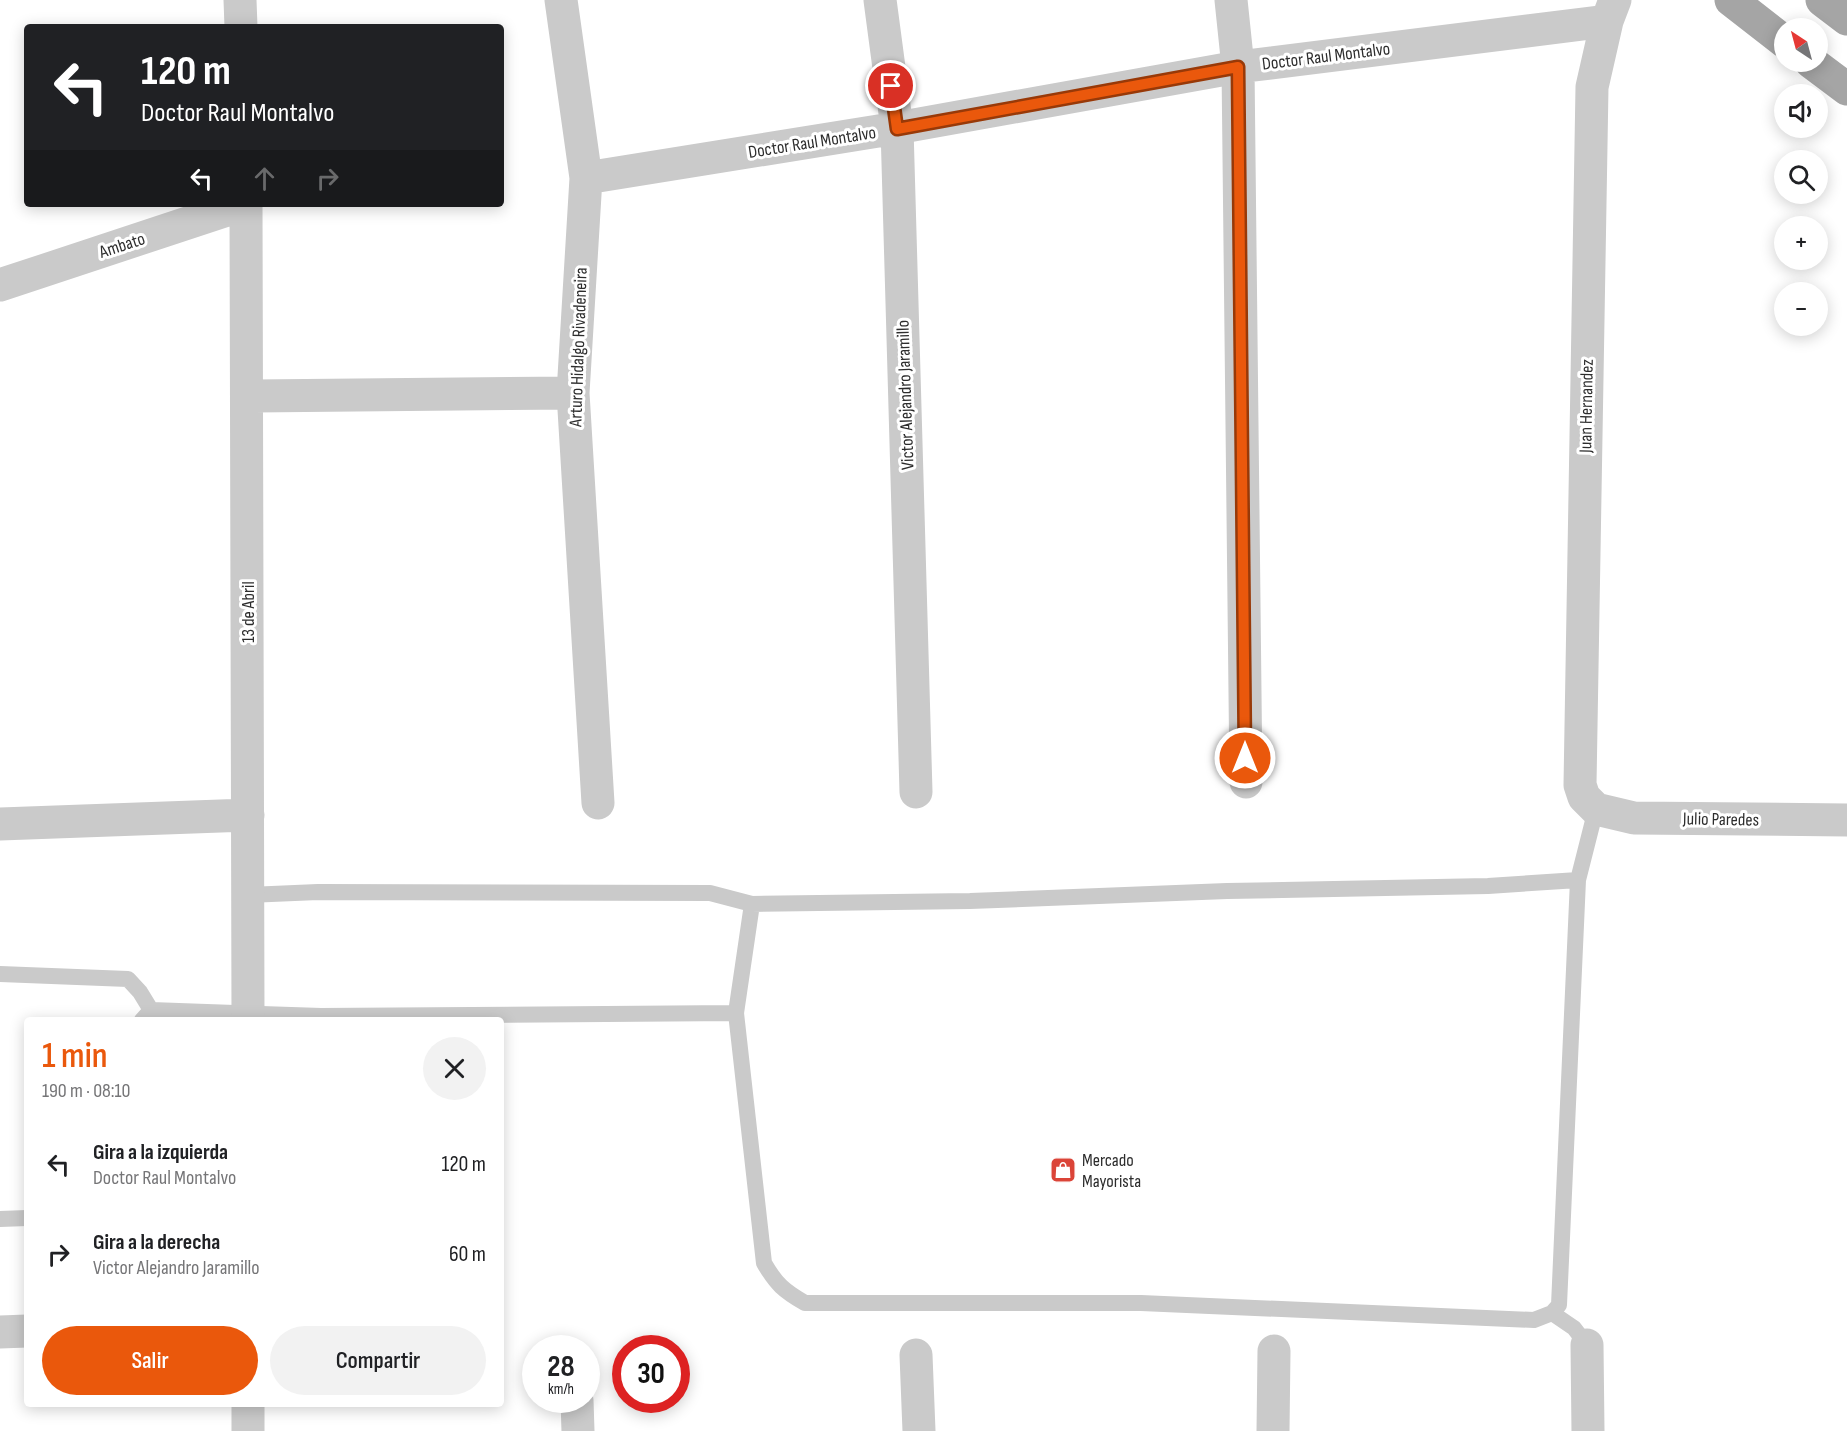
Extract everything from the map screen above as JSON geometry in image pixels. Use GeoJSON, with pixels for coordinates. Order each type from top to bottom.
{"type":"FeatureCollection","features":[{"type":"Feature","properties":{"kind":"main road"},"geometry":{"type":"LineString","coordinates":[[1731,0],[1774,33]]}},
{"type":"Feature","properties":{"kind":"main road"},"geometry":{"type":"LineString","coordinates":[[1822,0],[1847,19]]}},
{"type":"Feature","properties":{"kind":"main road"},"geometry":{"type":"LineString","coordinates":[[1824,72],[1847,89]]}},
{"type":"Feature","properties":{"kind":"street"},"geometry":{"type":"LineString","coordinates":[[240,0],[241,24]]}},
{"type":"Feature","properties":{"kind":"street","name":"Arturo Hidalgo Rivadeneira"},"geometry":{"type":"LineString","coordinates":[[561,0],[586,178],[573,393],[598,803]]}},
{"type":"Feature","properties":{"kind":"street","name":"Victor Alejandro Jaramillo"},"geometry":{"type":"LineString","coordinates":[[880,0],[897,129],[916,792]]}},
{"type":"Feature","properties":{"kind":"street"},"geometry":{"type":"LineString","coordinates":[[1231,0],[1238,67],[1246,782]]}},
{"type":"Feature","properties":{"kind":"street","name":"Doctor Raul Montalvo"},"geometry":{"type":"LineString","coordinates":[[586,178],[897,129],[1238,67],[1611,11]]}},
{"type":"Feature","properties":{"kind":"street","name":"Juan Hernandez"},"geometry":{"type":"LineString","coordinates":[[1596,808],[1584,797],[1580,785],[1579,757],[1592,87],[1611,11]]}},
{"type":"Feature","properties":{"kind":"street","name":"Ambato"},"geometry":{"type":"LineString","coordinates":[[0,285],[236,207]]}},
{"type":"Feature","properties":{"kind":"street","name":"13 de Abril"},"geometry":{"type":"LineString","coordinates":[[245,207],[248,1017]]}},
{"type":"Feature","properties":{"kind":"street"},"geometry":{"type":"LineString","coordinates":[[247,396],[573,393]]}},
{"type":"Feature","properties":{"kind":"street","name":"Julio Paredes"},"geometry":{"type":"LineString","coordinates":[[1596,808],[1634,818],[1847,820]]}},
{"type":"Feature","properties":{"kind":"street"},"geometry":{"type":"LineString","coordinates":[[0,824],[248,815]]}},
{"type":"Feature","properties":{"kind":"street"},"geometry":{"type":"LineString","coordinates":[[0,1332],[24,1331]]}},
{"type":"Feature","properties":{"kind":"street"},"geometry":{"type":"LineString","coordinates":[[1587,1345],[1588,1431]]}},
{"type":"Feature","properties":{"kind":"street"},"geometry":{"type":"LineString","coordinates":[[1273,1431],[1274,1351]]}},
{"type":"Feature","properties":{"kind":"street"},"geometry":{"type":"LineString","coordinates":[[916,1354],[919,1431]]}},
{"type":"Feature","properties":{"kind":"street"},"geometry":{"type":"LineString","coordinates":[[248,1407],[248,1431]]}},
{"type":"Feature","properties":{"kind":"street"},"geometry":{"type":"LineString","coordinates":[[577,1413],[578,1431]]}},
{"type":"Feature","properties":{"kind":"lane"},"geometry":{"type":"LineString","coordinates":[[752,904],[736,1013],[764,1263],[775,1281],[787,1293],[805,1303],[1141,1303],[1534,1320],[1552,1313],[1559,1305],[1578,880],[1596,808]]}},
{"type":"Feature","properties":{"kind":"lane"},"geometry":{"type":"LineString","coordinates":[[248,895],[318,892],[710,893],[752,904],[970,901],[1227,891],[1488,886],[1578,880]]}},
{"type":"Feature","properties":{"kind":"lane"},"geometry":{"type":"LineString","coordinates":[[0,974],[128,979],[140,992],[146,1015],[248,1017],[736,1013]]}},
{"type":"Feature","properties":{"kind":"lane"},"geometry":{"type":"LineString","coordinates":[[0,1219],[24,1218]]}},
{"type":"Feature","properties":{"kind":"lane"},"geometry":{"type":"LineString","coordinates":[[1552,1313],[1574,1328],[1587,1345]]}},
{"type":"Feature","properties":{"kind":"place","name":"Mercado Mayorista"},"geometry":{"type":"Point","coordinates":[1063,1170]}},
{"type":"Feature","properties":{"kind":"route"},"geometry":{"type":"LineString","coordinates":[[891,86],[897,129],[1238,67],[1245,758]]}}]}
